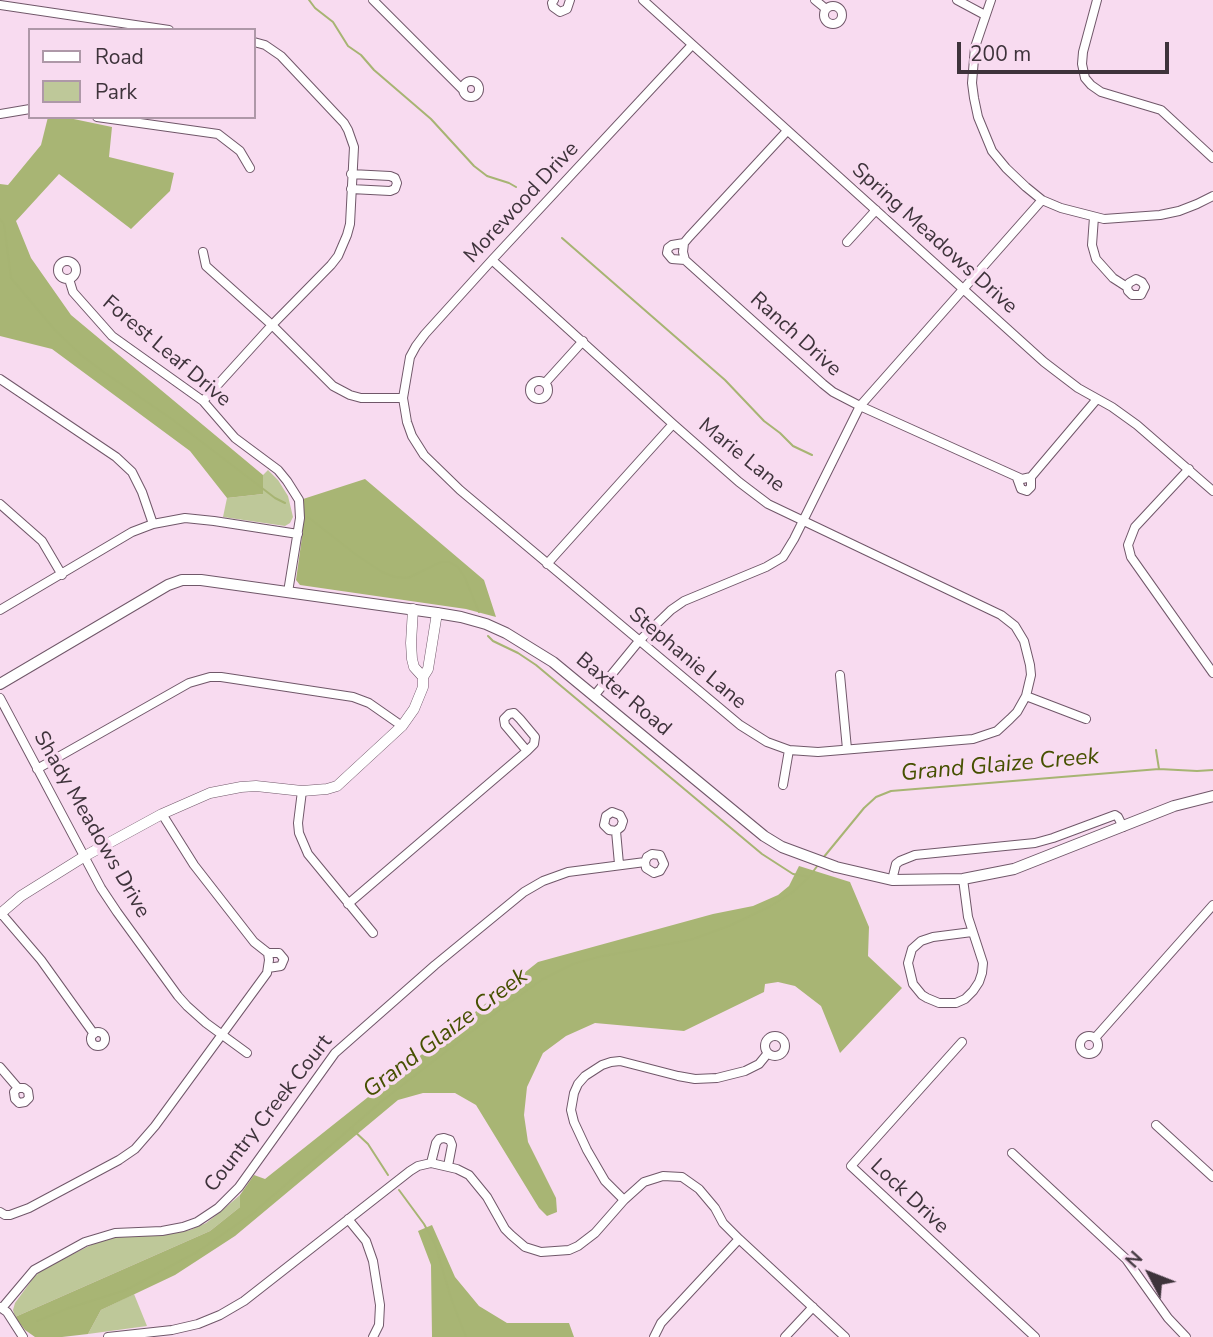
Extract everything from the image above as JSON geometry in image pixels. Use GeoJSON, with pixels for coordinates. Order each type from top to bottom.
{"type":"FeatureCollection","features":[{"type":"Feature","properties":{"kind":"main road","name":"Baxter Road"},"geometry":{"type":"LineString","coordinates":[[0,684],[168,585],[182,580],[201,580],[413,609],[486,624],[553,662],[764,836],[782,847],[836,867],[892,880],[963,879],[1013,869],[1174,806],[1213,796]]}},
{"type":"Feature","properties":{"kind":"street"},"geometry":{"type":"LineString","coordinates":[[373,0],[463,90]]}},
{"type":"Feature","properties":{"kind":"street"},"geometry":{"type":"LineString","coordinates":[[554,0],[553,7],[560,12],[567,9],[570,0]]}},
{"type":"Feature","properties":{"kind":"street","name":"Spring Meadows Drive"},"geometry":{"type":"LineString","coordinates":[[643,0],[1044,362],[1078,388],[1137,425],[1213,491]]}},
{"type":"Feature","properties":{"kind":"street"},"geometry":{"type":"LineString","coordinates":[[815,0],[826,9]]}},
{"type":"Feature","properties":{"kind":"street"},"geometry":{"type":"LineString","coordinates":[[957,0],[985,15]]}},
{"type":"Feature","properties":{"kind":"street"},"geometry":{"type":"LineString","coordinates":[[991,0],[973,61],[972,83],[978,117],[992,151],[1026,187],[1042,200],[1061,208],[1094,217],[1117,219],[1179,211],[1213,196]]}},
{"type":"Feature","properties":{"kind":"street"},"geometry":{"type":"LineString","coordinates":[[1097,0],[1083,52],[1085,78],[1101,92],[1161,110],[1213,158]]}},
{"type":"Feature","properties":{"kind":"street"},"geometry":{"type":"LineString","coordinates":[[0,5],[134,27]]}},
{"type":"Feature","properties":{"kind":"street"},"geometry":{"type":"LineString","coordinates":[[203,401],[338,256],[350,224],[354,147],[348,130],[281,57],[265,45],[256,43]]}},
{"type":"Feature","properties":{"kind":"street","name":"Morewood Drive"},"geometry":{"type":"LineString","coordinates":[[403,398],[410,357],[425,334],[692,45]]}},
{"type":"Feature","properties":{"kind":"street"},"geometry":{"type":"LineString","coordinates":[[0,114],[28,109]]}},
{"type":"Feature","properties":{"kind":"street"},"geometry":{"type":"LineString","coordinates":[[120,119],[218,134],[240,151],[250,168]]}},
{"type":"Feature","properties":{"kind":"street"},"geometry":{"type":"LineString","coordinates":[[685,260],[682,252],[684,243],[787,131]]}},
{"type":"Feature","properties":{"kind":"street"},"geometry":{"type":"LineString","coordinates":[[351,174],[390,176],[395,178],[397,183],[395,189],[390,191],[351,189]]}},
{"type":"Feature","properties":{"kind":"street"},"geometry":{"type":"LineString","coordinates":[[594,696],[664,615],[684,601],[775,563],[783,556],[860,406],[1042,200]]}},
{"type":"Feature","properties":{"kind":"street"},"geometry":{"type":"LineString","coordinates":[[847,242],[876,210]]}},
{"type":"Feature","properties":{"kind":"street"},"geometry":{"type":"LineString","coordinates":[[1094,217],[1092,245],[1096,259],[1114,278],[1128,287]]}},
{"type":"Feature","properties":{"kind":"street","name":"Ranch Drive"},"geometry":{"type":"LineString","coordinates":[[684,243],[668,248],[667,253],[672,259],[685,260],[833,392],[1017,478],[1031,477],[1097,399]]}},
{"type":"Feature","properties":{"kind":"street"},"geometry":{"type":"LineString","coordinates":[[204,252],[206,266],[332,386],[361,398],[403,398]]}},
{"type":"Feature","properties":{"kind":"street","name":"Marie Lane"},"geometry":{"type":"LineString","coordinates":[[492,260],[673,424],[768,504],[1001,615],[1015,626],[1028,654],[1031,675],[1026,696]]}},
{"type":"Feature","properties":{"kind":"street","name":"Forest Leaf Drive"},"geometry":{"type":"LineString","coordinates":[[69,279],[73,292],[112,335],[203,401],[235,438],[278,470],[299,500],[300,518],[288,592]]}},
{"type":"Feature","properties":{"kind":"street"},"geometry":{"type":"LineString","coordinates":[[545,383],[583,341]]}},
{"type":"Feature","properties":{"kind":"street"},"geometry":{"type":"LineString","coordinates":[[0,379],[116,457],[132,472],[153,524]]}},
{"type":"Feature","properties":{"kind":"street","name":"Stephanie Lane"},"geometry":{"type":"LineString","coordinates":[[403,398],[407,422],[424,455],[460,490],[740,725],[767,743],[789,750],[818,752],[972,739],[997,731],[1010,719],[1026,696]]}},
{"type":"Feature","properties":{"kind":"street"},"geometry":{"type":"LineString","coordinates":[[547,564],[673,424]]}},
{"type":"Feature","properties":{"kind":"street"},"geometry":{"type":"LineString","coordinates":[[1189,469],[1135,527],[1128,545],[1131,558],[1213,673]]}},
{"type":"Feature","properties":{"kind":"street"},"geometry":{"type":"LineString","coordinates":[[0,504],[41,541],[62,575]]}},
{"type":"Feature","properties":{"kind":"street"},"geometry":{"type":"LineString","coordinates":[[0,610],[132,532],[153,524],[185,518],[298,534]]}},
{"type":"Feature","properties":{"kind":"street"},"geometry":{"type":"LineString","coordinates":[[93,1034],[41,960],[0,913],[85,856],[162,814],[210,793],[256,786],[302,791],[337,786],[402,726],[419,699],[423,687],[422,677],[414,667],[412,659],[413,609]]}},
{"type":"Feature","properties":{"kind":"street"},"geometry":{"type":"LineString","coordinates":[[422,677],[428,669],[437,613]]}},
{"type":"Feature","properties":{"kind":"street"},"geometry":{"type":"LineString","coordinates":[[840,674],[847,749]]}},
{"type":"Feature","properties":{"kind":"street"},"geometry":{"type":"LineString","coordinates":[[37,769],[189,683],[210,677],[354,697],[369,703],[402,726]]}},
{"type":"Feature","properties":{"kind":"street"},"geometry":{"type":"LineString","coordinates":[[1026,696],[1086,719]]}},
{"type":"Feature","properties":{"kind":"street","name":"Shady Meadows Drive"},"geometry":{"type":"LineString","coordinates":[[0,698],[101,888],[117,912],[187,1006],[247,1053]]}},
{"type":"Feature","properties":{"kind":"street"},"geometry":{"type":"LineString","coordinates":[[348,904],[527,751],[534,744],[535,737],[516,714],[509,714],[504,719],[505,725],[527,751]]}},
{"type":"Feature","properties":{"kind":"street"},"geometry":{"type":"LineString","coordinates":[[783,785],[789,750]]}},
{"type":"Feature","properties":{"kind":"street"},"geometry":{"type":"LineString","coordinates":[[302,791],[298,823],[302,842],[308,854],[373,933]]}},
{"type":"Feature","properties":{"kind":"street"},"geometry":{"type":"LineString","coordinates":[[0,1212],[10,1215],[29,1208],[135,1149],[155,1126],[263,979],[268,960],[194,865],[162,814]]}},
{"type":"Feature","properties":{"kind":"street"},"geometry":{"type":"LineString","coordinates":[[892,880],[896,864],[915,855],[1035,843],[1115,816],[1123,827]]}},
{"type":"Feature","properties":{"kind":"street"},"geometry":{"type":"LineString","coordinates":[[616,831],[619,864]]}},
{"type":"Feature","properties":{"kind":"street","name":"Country Creek Court"},"geometry":{"type":"LineString","coordinates":[[1,1307],[34,1270],[85,1242],[115,1233],[167,1231],[208,1216],[239,1187],[335,1053],[513,900],[543,881],[568,872],[645,862]]}},
{"type":"Feature","properties":{"kind":"street"},"geometry":{"type":"LineString","coordinates":[[963,879],[968,916],[983,963],[982,973],[979,982],[965,999],[956,1003],[939,1003],[927,999],[914,984],[908,963],[912,949],[921,941],[933,937],[972,932]]}},
{"type":"Feature","properties":{"kind":"street"},"geometry":{"type":"LineString","coordinates":[[1095,1038],[1213,905]]}},
{"type":"Feature","properties":{"kind":"street","name":"Lock Drive"},"geometry":{"type":"LineString","coordinates":[[962,1042],[851,1166],[1035,1337]]}},
{"type":"Feature","properties":{"kind":"street"},"geometry":{"type":"LineString","coordinates":[[624,1200],[605,1181],[574,1122],[571,1110],[574,1093],[585,1076],[602,1065],[620,1061],[695,1079],[717,1078],[745,1071],[759,1064],[768,1053]]}},
{"type":"Feature","properties":{"kind":"street"},"geometry":{"type":"LineString","coordinates":[[0,1068],[18,1088]]}},
{"type":"Feature","properties":{"kind":"street"},"geometry":{"type":"LineString","coordinates":[[1156,1125],[1213,1177]]}},
{"type":"Feature","properties":{"kind":"street"},"geometry":{"type":"LineString","coordinates":[[431,1163],[436,1143],[444,1138],[450,1140],[452,1145],[448,1166]]}},
{"type":"Feature","properties":{"kind":"street"},"geometry":{"type":"LineString","coordinates":[[1012,1153],[1126,1259],[1168,1318],[1186,1337]]}},
{"type":"Feature","properties":{"kind":"street"},"geometry":{"type":"LineString","coordinates":[[108,1337],[172,1330],[220,1315],[244,1301],[410,1171],[431,1163],[448,1166],[469,1175],[511,1235],[524,1247],[539,1252],[559,1252],[578,1246],[595,1233],[624,1200],[645,1182],[672,1175],[682,1177],[699,1189],[715,1208],[723,1223],[739,1239],[845,1337]]}},
{"type":"Feature","properties":{"kind":"street"},"geometry":{"type":"LineString","coordinates":[[348,1219],[366,1241],[373,1261],[380,1305],[379,1325],[373,1337]]}},
{"type":"Feature","properties":{"kind":"street"},"geometry":{"type":"LineString","coordinates":[[654,1337],[661,1323],[739,1239]]}},
{"type":"Feature","properties":{"kind":"street"},"geometry":{"type":"LineString","coordinates":[[1,1307],[23,1337]]}},
{"type":"Feature","properties":{"kind":"street"},"geometry":{"type":"LineString","coordinates":[[785,1337],[813,1307]]}},
{"type":"Feature","properties":{"kind":"green space"},"geometry":{"type":"Polygon","coordinates":[[[48,119],[74,119],[112,127],[109,157],[174,173],[170,191],[131,229],[59,174],[16,221],[31,258],[71,315],[263,475],[263,494],[227,498],[190,451],[52,349],[0,336],[0,184],[8,185],[41,145],[48,119]]]}},
{"type":"Feature","properties":{"kind":"green space"},"geometry":{"type":"Polygon","coordinates":[[[268,470],[288,496],[293,517],[290,523],[285,526],[223,517],[227,498],[263,494],[263,475],[268,470]]]}},
{"type":"Feature","properties":{"kind":"green space"},"geometry":{"type":"Polygon","coordinates":[[[365,479],[484,580],[496,617],[466,609],[300,585],[296,580],[303,530],[300,500],[365,479]]]}},
{"type":"Feature","properties":{"kind":"green space"},"geometry":{"type":"Polygon","coordinates":[[[799,866],[850,882],[869,927],[868,956],[902,988],[840,1053],[821,1006],[795,986],[778,982],[765,984],[764,992],[684,1031],[595,1023],[566,1036],[543,1053],[527,1087],[524,1115],[528,1142],[556,1198],[557,1212],[547,1216],[539,1208],[476,1105],[455,1093],[423,1093],[398,1100],[235,1236],[175,1275],[101,1310],[88,1334],[35,1337],[25,1330],[15,1317],[210,1231],[240,1207],[240,1195],[254,1175],[265,1179],[538,962],[713,914],[753,906],[778,895],[789,886],[799,866]]]}},
{"type":"Feature","properties":{"kind":"green space"},"geometry":{"type":"Polygon","coordinates":[[[240,1195],[240,1207],[210,1231],[15,1317],[15,1303],[43,1269],[103,1239],[129,1234],[170,1234],[190,1230],[206,1223],[240,1195]]]}},
{"type":"Feature","properties":{"kind":"green space"},"geometry":{"type":"Polygon","coordinates":[[[432,1225],[455,1277],[479,1306],[507,1323],[569,1323],[574,1337],[432,1337],[431,1265],[418,1231],[432,1225]]]}},
{"type":"Feature","properties":{"kind":"green space"},"geometry":{"type":"Polygon","coordinates":[[[134,1294],[147,1326],[88,1334],[101,1310],[134,1294]]]}},
{"type":"Feature","properties":{"kind":"waterway"},"geometry":{"type":"LineString","coordinates":[[309,0],[333,22],[348,46],[431,119],[474,166],[487,176],[516,187]]}},
{"type":"Feature","properties":{"kind":"waterway"},"geometry":{"type":"LineString","coordinates":[[0,219],[4,224],[11,278],[55,330],[81,355],[285,503]]}},
{"type":"Feature","properties":{"kind":"waterway"},"geometry":{"type":"LineString","coordinates":[[562,238],[725,380],[764,421],[793,446],[812,455]]}},
{"type":"Feature","properties":{"kind":"waterway"},"geometry":{"type":"LineString","coordinates":[[308,517],[355,554],[382,572],[395,577],[408,578],[441,562],[449,562],[458,567],[465,578],[479,612]]}},
{"type":"Feature","properties":{"kind":"waterway"},"geometry":{"type":"LineString","coordinates":[[488,636],[536,665],[762,854],[793,874],[809,877]]}},
{"type":"Feature","properties":{"kind":"waterway"},"geometry":{"type":"LineString","coordinates":[[1156,750],[1159,769]]}},
{"type":"Feature","properties":{"kind":"waterway","name":"Grand Glaize Creek"},"geometry":{"type":"LineString","coordinates":[[823,858],[864,808],[876,797],[891,791],[1159,769],[1213,770]]}},
{"type":"Feature","properties":{"kind":"waterway","name":"Grand Glaize Creek"},"geometry":{"type":"LineString","coordinates":[[37,1321],[126,1290],[197,1252],[252,1214],[383,1100],[543,979],[573,964],[690,940],[729,926],[793,892],[818,865]]}},
{"type":"Feature","properties":{"kind":"waterway"},"geometry":{"type":"LineString","coordinates":[[352,1129],[368,1144],[388,1175]]}},
{"type":"Feature","properties":{"kind":"waterway"},"geometry":{"type":"LineString","coordinates":[[399,1190],[435,1244],[466,1337]]}}]}
